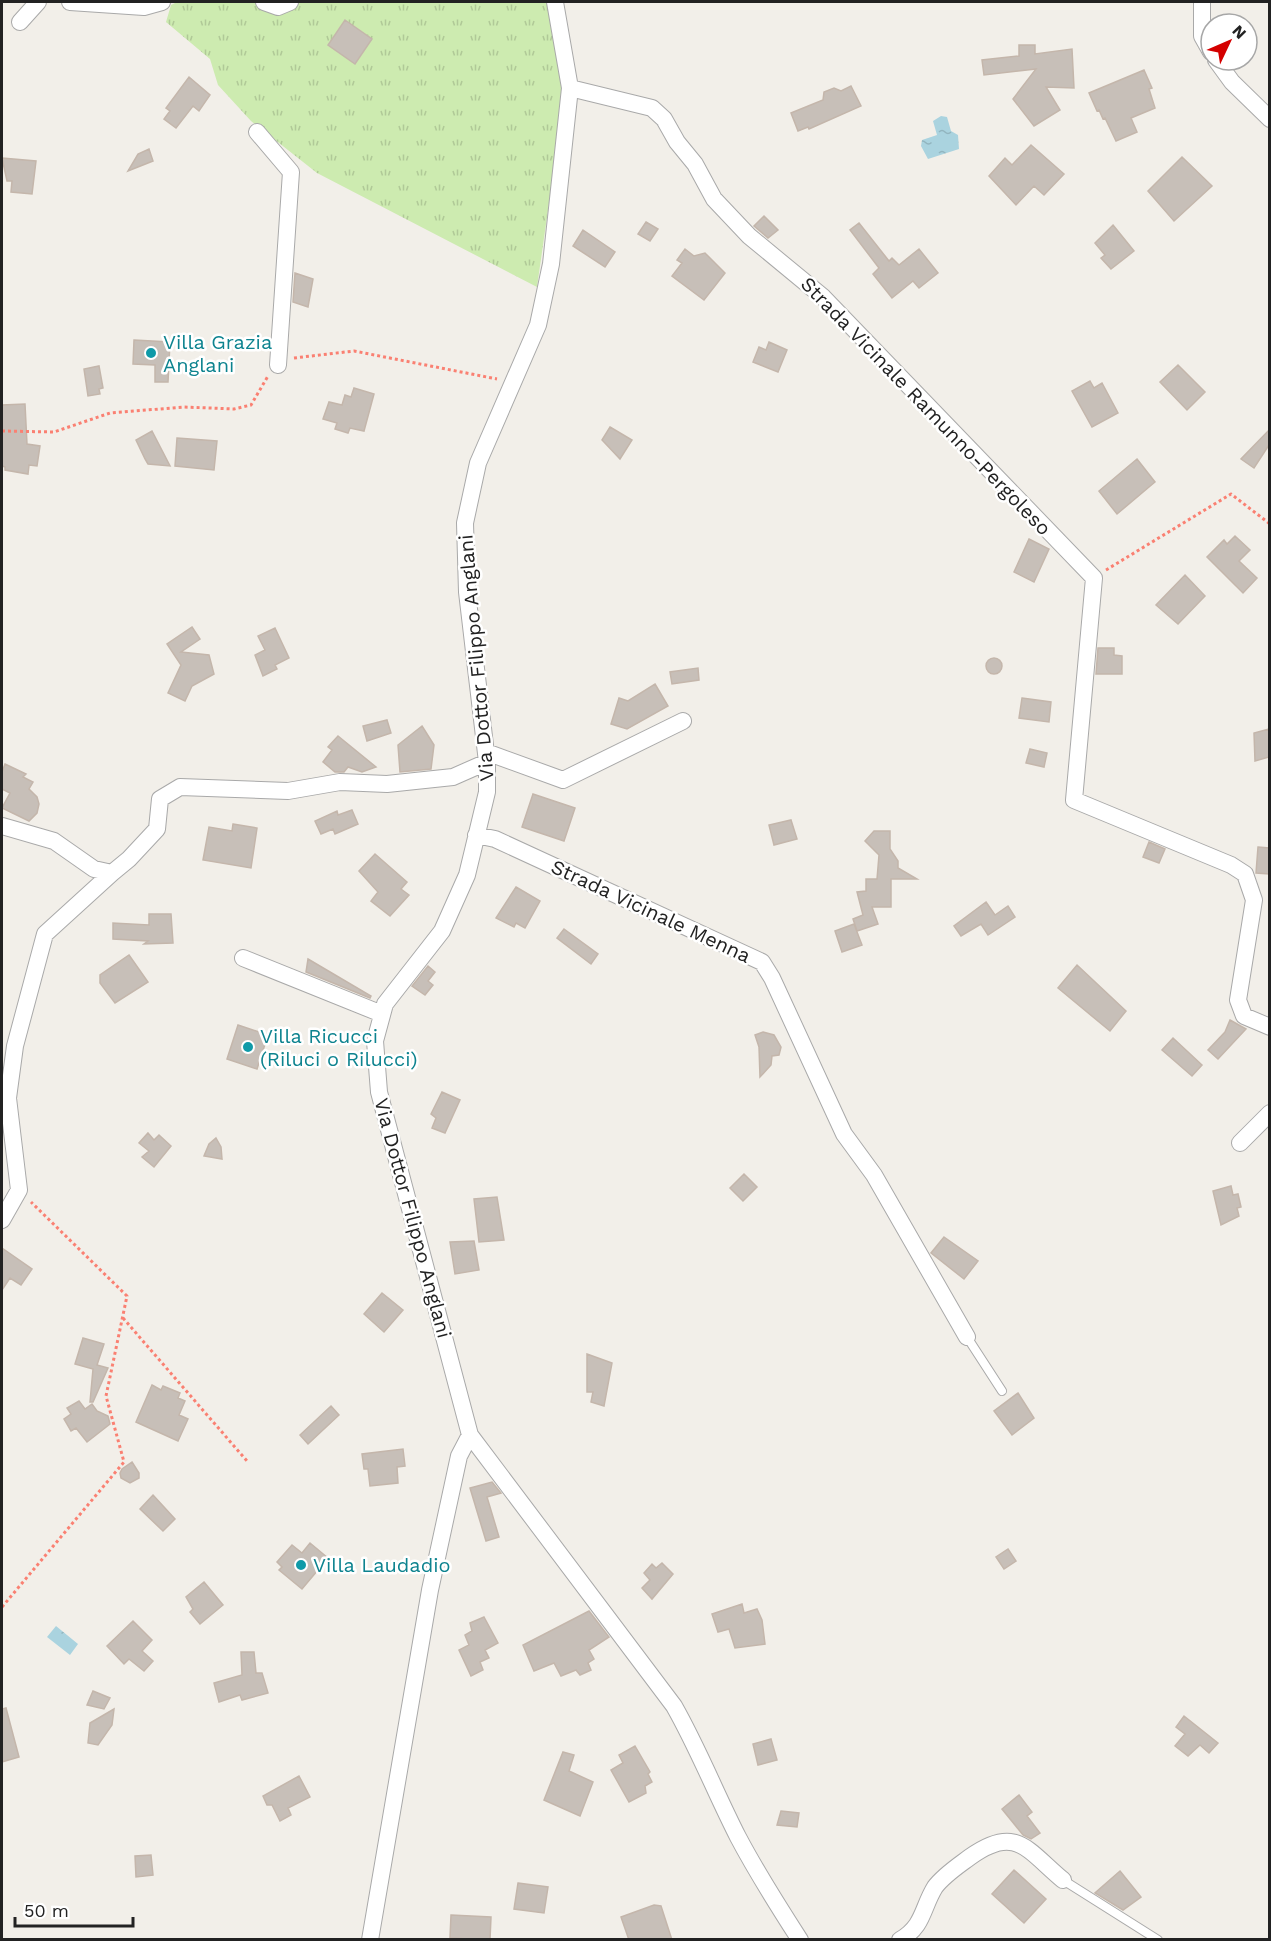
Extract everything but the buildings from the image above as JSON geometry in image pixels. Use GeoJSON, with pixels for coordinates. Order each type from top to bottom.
{"type":"FeatureCollection","features":[{"type":"Feature","properties":{"kind":"street"},"geometry":{"type":"LineString","coordinates":[[20,22],[39,2]]}},
{"type":"Feature","properties":{"kind":"street"},"geometry":{"type":"LineString","coordinates":[[70,2],[144,7],[162,2]]}},
{"type":"Feature","properties":{"kind":"street"},"geometry":{"type":"LineString","coordinates":[[264,2],[278,7],[290,2]]}},
{"type":"Feature","properties":{"kind":"street","name":"Via Dottor Filippo Anglani"},"geometry":{"type":"LineString","coordinates":[[470,1435],[379,1092],[375,1041],[385,1004],[442,931],[467,875],[487,792],[486,757],[467,592],[465,523],[478,463],[511,382],[538,325],[551,264],[570,88],[555,2]]}},
{"type":"Feature","properties":{"kind":"street"},"geometry":{"type":"LineString","coordinates":[[1225,72],[1269,119]]}},
{"type":"Feature","properties":{"kind":"street","name":"Strada Vicinale Ramunno-Pergoleso"},"geometry":{"type":"LineString","coordinates":[[570,88],[652,108],[664,119],[677,142],[695,165],[714,199],[749,236],[823,297],[1094,578]]}},
{"type":"Feature","properties":{"kind":"street"},"geometry":{"type":"LineString","coordinates":[[257,132],[291,172],[278,365]]}},
{"type":"Feature","properties":{"kind":"street"},"geometry":{"type":"LineString","coordinates":[[1094,578],[1074,800],[1231,865],[1245,874],[1254,900],[1238,1000],[1244,1016],[1269,1028]]}},
{"type":"Feature","properties":{"kind":"street"},"geometry":{"type":"LineString","coordinates":[[2,1220],[18,1190],[8,1098],[15,1046],[45,934],[129,859],[157,829],[160,799],[180,787],[288,791],[340,782],[387,784],[453,777],[486,757],[563,780],[684,721]]}},
{"type":"Feature","properties":{"kind":"street"},"geometry":{"type":"LineString","coordinates":[[2,826],[54,841],[70,850],[94,869],[112,873]]}},
{"type":"Feature","properties":{"kind":"street","name":"Strada Vicinale Menna"},"geometry":{"type":"LineString","coordinates":[[476,835],[495,839],[762,962],[772,978],[844,1134],[885,1194],[967,1337]]}},
{"type":"Feature","properties":{"kind":"street"},"geometry":{"type":"LineString","coordinates":[[243,958],[382,1014]]}},
{"type":"Feature","properties":{"kind":"street"},"geometry":{"type":"LineString","coordinates":[[1240,1143],[1269,1113]]}},
{"type":"Feature","properties":{"kind":"street"},"geometry":{"type":"LineString","coordinates":[[370,1940],[430,1590],[459,1456],[470,1435],[674,1706],[696,1744],[737,1835],[766,1887],[800,1940]]}},
{"type":"Feature","properties":{"kind":"street"},"geometry":{"type":"LineString","coordinates":[[900,1940],[918,1926],[935,1888],[946,1875],[988,1844],[1006,1840],[1020,1844],[1063,1880]]}},
{"type":"Feature","properties":{"kind":"lane"},"geometry":{"type":"LineString","coordinates":[[967,1337],[1002,1391]]}},
{"type":"Feature","properties":{"kind":"lane"},"geometry":{"type":"LineString","coordinates":[[1063,1880],[1158,1940]]}},
{"type":"Feature","properties":{"kind":"path"},"geometry":{"type":"LineString","coordinates":[[2,430],[54,432],[110,413],[184,407],[234,409],[251,405],[274,366],[297,357],[354,351],[511,382]]}},
{"type":"Feature","properties":{"kind":"path"},"geometry":{"type":"LineString","coordinates":[[1094,578],[1231,494],[1269,524]]}},
{"type":"Feature","properties":{"kind":"path"},"geometry":{"type":"LineString","coordinates":[[2,1607],[124,1462],[106,1396],[128,1296],[18,1190]]}},
{"type":"Feature","properties":{"kind":"path"},"geometry":{"type":"LineString","coordinates":[[123,1318],[247,1461]]}},
{"type":"Feature","properties":{"kind":"green space"},"geometry":{"type":"Polygon","coordinates":[[[177,2],[263,2],[277,13],[298,2],[549,2],[562,76],[558,140],[537,287],[317,173],[251,121],[218,85],[210,59],[166,22],[171,5],[177,2]]]}},
{"type":"Feature","properties":{"kind":"water"},"geometry":{"type":"Polygon","coordinates":[[[941,116],[947,117],[951,131],[958,135],[959,149],[928,159],[921,146],[922,140],[937,135],[933,121],[941,116]]]}},
{"type":"Feature","properties":{"kind":"water"},"geometry":{"type":"Polygon","coordinates":[[[56,1626],[78,1644],[70,1655],[47,1637],[56,1626]]]}},
{"type":"Feature","properties":{"kind":"place","name":"Villa Grazia Anglani"},"geometry":{"type":"Point","coordinates":[151,353]}},
{"type":"Feature","properties":{"kind":"place","name":"Villa Ricucci (Riluci o Rilucci)"},"geometry":{"type":"Point","coordinates":[248,1047]}},
{"type":"Feature","properties":{"kind":"place","name":"Villa Laudadio"},"geometry":{"type":"Point","coordinates":[301,1565]}}]}
